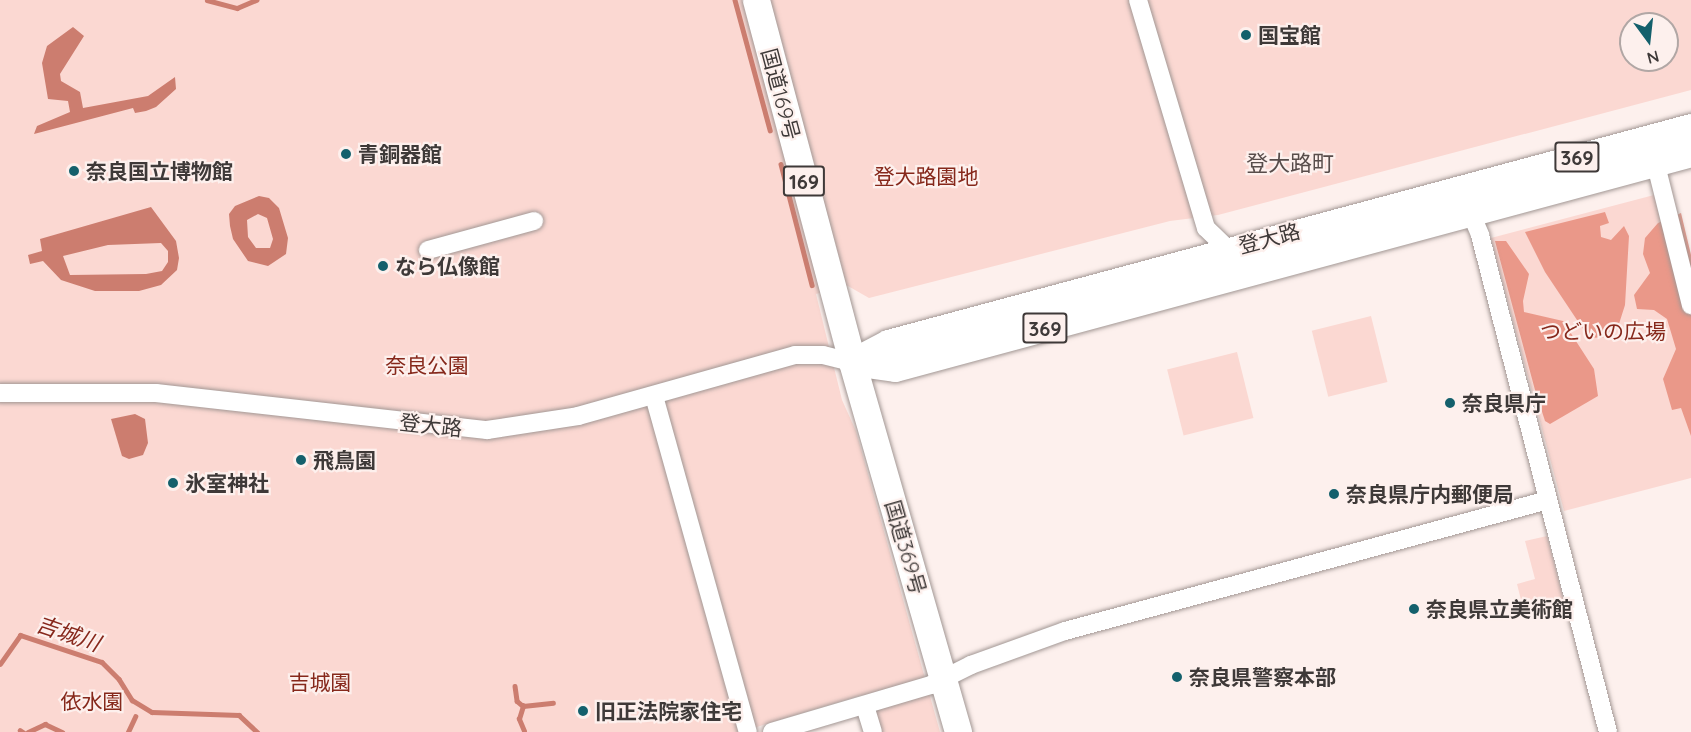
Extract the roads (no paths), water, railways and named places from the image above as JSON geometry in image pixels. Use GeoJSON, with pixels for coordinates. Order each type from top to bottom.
{"type":"FeatureCollection","features":[{"type":"Feature","properties":{"kind":"highway","name":"国道169号"},"geometry":{"type":"LineString","coordinates":[[756,0],[852,362]]}},
{"type":"Feature","properties":{"kind":"highway","name":"登大路"},"geometry":{"type":"LineString","coordinates":[[852,362],[888,343],[1691,127]]}},
{"type":"Feature","properties":{"kind":"highway","name":"登大路"},"geometry":{"type":"LineString","coordinates":[[852,362],[895,368],[1691,153]]}},
{"type":"Feature","properties":{"kind":"highway","name":"国道369号"},"geometry":{"type":"LineString","coordinates":[[852,362],[945,678],[958,732]]}},
{"type":"Feature","properties":{"kind":"street"},"geometry":{"type":"LineString","coordinates":[[1138,0],[1206,228],[1229,250],[1236,276]]}},
{"type":"Feature","properties":{"kind":"street"},"geometry":{"type":"LineString","coordinates":[[1659,136],[1653,148],[1653,163],[1691,305]]}},
{"type":"Feature","properties":{"kind":"street"},"geometry":{"type":"LineString","coordinates":[[1462,188],[1480,235],[1608,732]]}},
{"type":"Feature","properties":{"kind":"street"},"geometry":{"type":"LineString","coordinates":[[429,250],[534,221]]}},
{"type":"Feature","properties":{"kind":"street","name":"登大路"},"geometry":{"type":"LineString","coordinates":[[0,393],[156,393],[487,430],[550,422],[654,396],[795,355],[823,355],[852,362]]}},
{"type":"Feature","properties":{"kind":"street"},"geometry":{"type":"LineString","coordinates":[[654,396],[748,732]]}},
{"type":"Feature","properties":{"kind":"street"},"geometry":{"type":"LineString","coordinates":[[772,732],[866,706],[945,678],[1065,630],[1548,500]]}},
{"type":"Feature","properties":{"kind":"street"},"geometry":{"type":"LineString","coordinates":[[866,706],[873,732]]}},
{"type":"Feature","properties":{"kind":"waterway"},"geometry":{"type":"LineString","coordinates":[[207,0],[237,8],[256,0]]}},
{"type":"Feature","properties":{"kind":"waterway"},"geometry":{"type":"LineString","coordinates":[[735,0],[770,130]]}},
{"type":"Feature","properties":{"kind":"waterway"},"geometry":{"type":"LineString","coordinates":[[781,164],[812,285]]}},
{"type":"Feature","properties":{"kind":"waterway","name":"吉城川"},"geometry":{"type":"LineString","coordinates":[[0,664],[20,635],[102,662],[119,679],[132,700],[152,712],[239,715],[257,732]]}},
{"type":"Feature","properties":{"kind":"waterway"},"geometry":{"type":"LineString","coordinates":[[515,686],[517,701],[523,706]]}},
{"type":"Feature","properties":{"kind":"waterway"},"geometry":{"type":"LineString","coordinates":[[524,731],[519,719],[523,706],[553,703]]}},
{"type":"Feature","properties":{"kind":"waterway"},"geometry":{"type":"LineString","coordinates":[[128,732],[135,717]]}},
{"type":"Feature","properties":{"kind":"waterway"},"geometry":{"type":"LineString","coordinates":[[28,732],[45,724],[62,732]]}},
{"type":"Feature","properties":{"kind":"place","name":"国宝館"},"geometry":{"type":"Point","coordinates":[1246,35]}},
{"type":"Feature","properties":{"kind":"place","name":"青銅器館"},"geometry":{"type":"Point","coordinates":[346,154]}},
{"type":"Feature","properties":{"kind":"place","name":"奈良国立博物館"},"geometry":{"type":"Point","coordinates":[74,171]}},
{"type":"Feature","properties":{"kind":"place","name":"なら仏像館"},"geometry":{"type":"Point","coordinates":[383,266]}},
{"type":"Feature","properties":{"kind":"place","name":"奈良県庁"},"geometry":{"type":"Point","coordinates":[1450,403]}},
{"type":"Feature","properties":{"kind":"place","name":"飛鳥園"},"geometry":{"type":"Point","coordinates":[301,460]}},
{"type":"Feature","properties":{"kind":"place","name":"氷室神社"},"geometry":{"type":"Point","coordinates":[173,483]}},
{"type":"Feature","properties":{"kind":"place","name":"奈良県庁内郵便局"},"geometry":{"type":"Point","coordinates":[1334,494]}},
{"type":"Feature","properties":{"kind":"place","name":"奈良県立美術館"},"geometry":{"type":"Point","coordinates":[1414,609]}},
{"type":"Feature","properties":{"kind":"place","name":"奈良県警察本部"},"geometry":{"type":"Point","coordinates":[1177,677]}},
{"type":"Feature","properties":{"kind":"place","name":"旧正法院家住宅"},"geometry":{"type":"Point","coordinates":[583,711]}},
{"type":"Feature","properties":{"kind":"district","name":"登大路町"},"geometry":{"type":"Point","coordinates":[1290,164]}},
{"type":"Feature","properties":{"kind":"park label","name":"登大路園地"},"geometry":{"type":"Point","coordinates":[926,176]}},
{"type":"Feature","properties":{"kind":"park label","name":"つどいの広場"},"geometry":{"type":"Point","coordinates":[1603,331]}},
{"type":"Feature","properties":{"kind":"park label","name":"奈良公園"},"geometry":{"type":"Point","coordinates":[427,365]}},
{"type":"Feature","properties":{"kind":"park label","name":"吉城園"},"geometry":{"type":"Point","coordinates":[320,682]}},
{"type":"Feature","properties":{"kind":"park label","name":"依水園"},"geometry":{"type":"Point","coordinates":[92,701]}}]}
